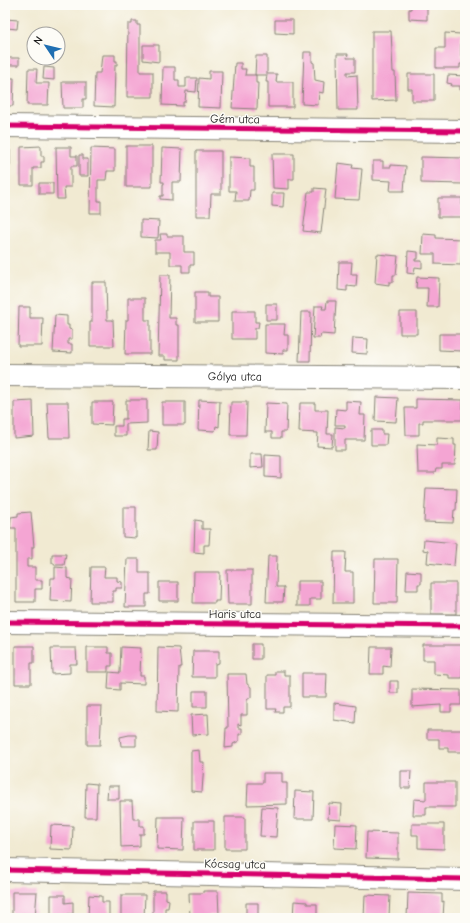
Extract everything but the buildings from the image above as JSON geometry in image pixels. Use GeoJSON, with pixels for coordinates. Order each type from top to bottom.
{"type":"FeatureCollection","features":[{"type":"Feature","properties":{"kind":"street","name":"Gém utca"},"geometry":{"type":"LineString","coordinates":[[5,126],[465,131]]}},
{"type":"Feature","properties":{"kind":"street","name":"Gólya utca"},"geometry":{"type":"LineString","coordinates":[[5,375],[465,378]]}},
{"type":"Feature","properties":{"kind":"street","name":"Haris utca"},"geometry":{"type":"LineString","coordinates":[[5,622],[465,626]]}},
{"type":"Feature","properties":{"kind":"street","name":"Kócsag utca"},"geometry":{"type":"LineString","coordinates":[[5,870],[465,879]]}},
{"type":"Feature","properties":{"kind":"cycle path"},"geometry":{"type":"LineString","coordinates":[[5,126],[465,131]]}},
{"type":"Feature","properties":{"kind":"cycle path"},"geometry":{"type":"LineString","coordinates":[[5,622],[465,626]]}},
{"type":"Feature","properties":{"kind":"cycle path"},"geometry":{"type":"LineString","coordinates":[[5,870],[465,879]]}}]}
